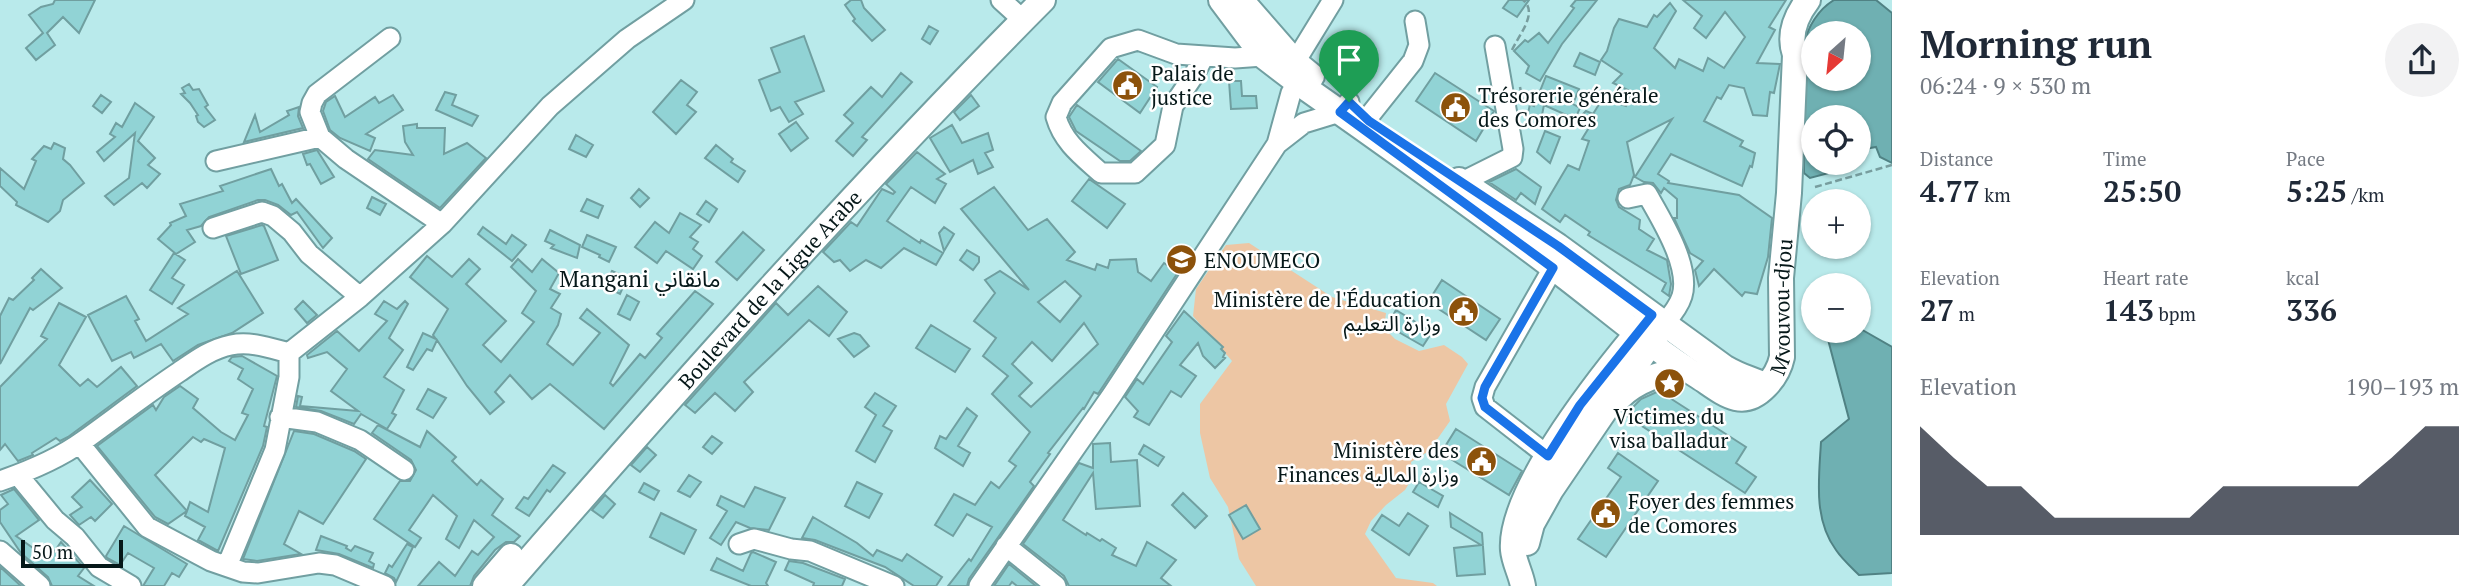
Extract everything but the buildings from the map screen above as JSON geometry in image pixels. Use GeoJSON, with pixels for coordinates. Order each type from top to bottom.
{"type":"FeatureCollection","features":[{"type":"Feature","properties":{"kind":"main road","name":"Boulevard de la Ligue Arabe"},"geometry":{"type":"LineString","coordinates":[[485,586],[909,127],[1014,7],[1043,0]]}},
{"type":"Feature","properties":{"kind":"main road"},"geometry":{"type":"LineString","coordinates":[[1221,0],[1263,56],[1299,72]]}},
{"type":"Feature","properties":{"kind":"main road"},"geometry":{"type":"LineString","coordinates":[[1241,0],[1299,72],[1457,188],[1558,246],[1651,329]]}},
{"type":"Feature","properties":{"kind":"main road","name":"Mvouvou-djou"},"geometry":{"type":"LineString","coordinates":[[1796,55],[1791,43],[1794,27],[1808,0]]}},
{"type":"Feature","properties":{"kind":"main road","name":"Mvouvou-djou"},"geometry":{"type":"LineString","coordinates":[[1651,329],[1685,368],[1735,398],[1759,394],[1777,371],[1782,356],[1781,278],[1789,193],[1796,55],[1805,22],[1811,10],[1821,0]]}},
{"type":"Feature","properties":{"kind":"main road"},"geometry":{"type":"LineString","coordinates":[[1344,107],[1369,121],[1457,188],[1553,268],[1651,329]]}},
{"type":"Feature","properties":{"kind":"main road"},"geometry":{"type":"LineString","coordinates":[[1522,580],[1532,524],[1551,490],[1601,416],[1651,329]]}},
{"type":"Feature","properties":{"kind":"main road"},"geometry":{"type":"LineString","coordinates":[[1522,580],[1513,552],[1519,512],[1548,456],[1580,405],[1651,329]]}},
{"type":"Feature","properties":{"kind":"main road","name":"Mvouvou-djou"},"geometry":{"type":"LineString","coordinates":[[1651,329],[1740,377],[1765,385]]}},
{"type":"Feature","properties":{"kind":"main road"},"geometry":{"type":"LineString","coordinates":[[1601,416],[1629,389],[1662,373],[1685,368]]}},
{"type":"Feature","properties":{"kind":"main road","name":"Boulevard de la Ligue Arabe"},"geometry":{"type":"LineString","coordinates":[[506,586],[636,425]]}},
{"type":"Feature","properties":{"kind":"street"},"geometry":{"type":"LineString","coordinates":[[289,353],[360,297],[442,224],[550,106],[627,39],[684,0]]}},
{"type":"Feature","properties":{"kind":"street"},"geometry":{"type":"LineString","coordinates":[[979,586],[1112,395],[1276,145],[1299,72],[1333,0]]}},
{"type":"Feature","properties":{"kind":"street"},"geometry":{"type":"LineString","coordinates":[[1369,121],[1370,115],[1413,61],[1419,45],[1415,21]]}},
{"type":"Feature","properties":{"kind":"street"},"geometry":{"type":"LineString","coordinates":[[390,38],[317,94],[310,112],[320,137],[346,159],[442,224]]}},
{"type":"Feature","properties":{"kind":"street"},"geometry":{"type":"LineString","coordinates":[[1204,56],[1173,106],[1165,145],[1135,173],[1101,173],[1070,145],[1056,117],[1062,103],[1111,48],[1138,40],[1175,54],[1235,58],[1263,56]]}},
{"type":"Feature","properties":{"kind":"street"},"geometry":{"type":"LineString","coordinates":[[1457,188],[1512,158],[1504,51]]}},
{"type":"Feature","properties":{"kind":"street"},"geometry":{"type":"LineString","coordinates":[[1276,145],[1304,123],[1344,107]]}},
{"type":"Feature","properties":{"kind":"street"},"geometry":{"type":"LineString","coordinates":[[216,162],[320,137]]}},
{"type":"Feature","properties":{"kind":"street"},"geometry":{"type":"LineString","coordinates":[[1628,198],[1647,194],[1671,238],[1682,271],[1683,295],[1651,329]]}},
{"type":"Feature","properties":{"kind":"street"},"geometry":{"type":"LineString","coordinates":[[213,228],[262,212],[273,216],[292,232],[309,254],[360,297]]}},
{"type":"Feature","properties":{"kind":"street"},"geometry":{"type":"LineString","coordinates":[[1548,456],[1485,407],[1482,398],[1485,387],[1553,268]]}},
{"type":"Feature","properties":{"kind":"street"},"geometry":{"type":"LineString","coordinates":[[131,586],[99,566],[75,537],[9,478],[80,444],[132,403],[207,353],[232,344],[243,344],[289,353]]}},
{"type":"Feature","properties":{"kind":"street"},"geometry":{"type":"LineString","coordinates":[[227,566],[275,450],[289,377],[289,353]]}},
{"type":"Feature","properties":{"kind":"street"},"geometry":{"type":"LineString","coordinates":[[281,417],[317,422],[360,440],[404,470]]}},
{"type":"Feature","properties":{"kind":"street"},"geometry":{"type":"LineString","coordinates":[[80,444],[147,527],[189,551],[243,572],[258,573],[319,563],[335,565],[385,586]]}},
{"type":"Feature","properties":{"kind":"street"},"geometry":{"type":"LineString","coordinates":[[739,544],[754,539],[810,551],[894,586]]}},
{"type":"Feature","properties":{"kind":"street"},"geometry":{"type":"LineString","coordinates":[[1006,546],[1056,586]]}},
{"type":"Feature","properties":{"kind":"street"},"geometry":{"type":"LineString","coordinates":[[0,551],[33,584]]}},
{"type":"Feature","properties":{"kind":"path"},"geometry":{"type":"LineString","coordinates":[[1504,51],[1512,50],[1526,25],[1529,10],[1528,4],[1523,0]]}},
{"type":"Feature","properties":{"kind":"path"},"geometry":{"type":"LineString","coordinates":[[1520,85],[1524,107]]}},
{"type":"Feature","properties":{"kind":"path"},"geometry":{"type":"LineString","coordinates":[[1815,187],[1892,165]]}},
{"type":"Feature","properties":{"kind":"shaded area"},"geometry":{"type":"Polygon","coordinates":[[[1249,243],[1332,297],[1386,313],[1384,328],[1395,339],[1419,351],[1444,345],[1468,364],[1446,404],[1450,421],[1429,451],[1411,462],[1413,477],[1405,490],[1371,521],[1365,534],[1396,578],[1433,583],[1437,586],[1256,586],[1239,559],[1228,507],[1210,478],[1200,433],[1200,404],[1232,361],[1193,316],[1196,289],[1226,245],[1249,243]]]}},
{"type":"Feature","properties":{"kind":"water"},"geometry":{"type":"Polygon","coordinates":[[[1834,0],[1876,0],[1892,13],[1892,163],[1880,157],[1876,147],[1871,148],[1871,105],[1801,105],[1801,138],[1794,130],[1801,54],[1801,91],[1871,91],[1871,21],[1814,21],[1834,0]]]}},
{"type":"Feature","properties":{"kind":"water"},"geometry":{"type":"Polygon","coordinates":[[[1871,335],[1892,347],[1892,573],[1859,575],[1836,550],[1824,525],[1819,498],[1821,442],[1849,419],[1829,343],[1871,343],[1871,335]]]}},
{"type":"Feature","properties":{"kind":"place","name":"Palais de justice"},"geometry":{"type":"Point","coordinates":[1128,85]}},
{"type":"Feature","properties":{"kind":"place","name":"Trésorerie générale des Comores"},"geometry":{"type":"Point","coordinates":[1455,107]}},
{"type":"Feature","properties":{"kind":"place","name":"ENOUMECO"},"geometry":{"type":"Point","coordinates":[1181,260]}},
{"type":"Feature","properties":{"kind":"place","name":"Ministère de l'Éducation وزارة التعليم"},"geometry":{"type":"Point","coordinates":[1464,311]}},
{"type":"Feature","properties":{"kind":"place","name":"Victimes du visa balladur"},"geometry":{"type":"Point","coordinates":[1669,384]}},
{"type":"Feature","properties":{"kind":"place","name":"Ministère des Finances وزارة المالية"},"geometry":{"type":"Point","coordinates":[1482,462]}},
{"type":"Feature","properties":{"kind":"place","name":"Foyer des femmes de Comores"},"geometry":{"type":"Point","coordinates":[1605,513]}},
{"type":"Feature","properties":{"kind":"district","name":"Mangani مانقاني"},"geometry":{"type":"Point","coordinates":[640,278]}},
{"type":"Feature","properties":{"kind":"route"},"geometry":{"type":"LineString","coordinates":[[1349,102],[1369,121],[1558,246],[1652,315],[1580,405],[1548,456],[1485,407],[1482,398],[1485,387],[1553,268],[1340,112],[1349,102]]}}]}
